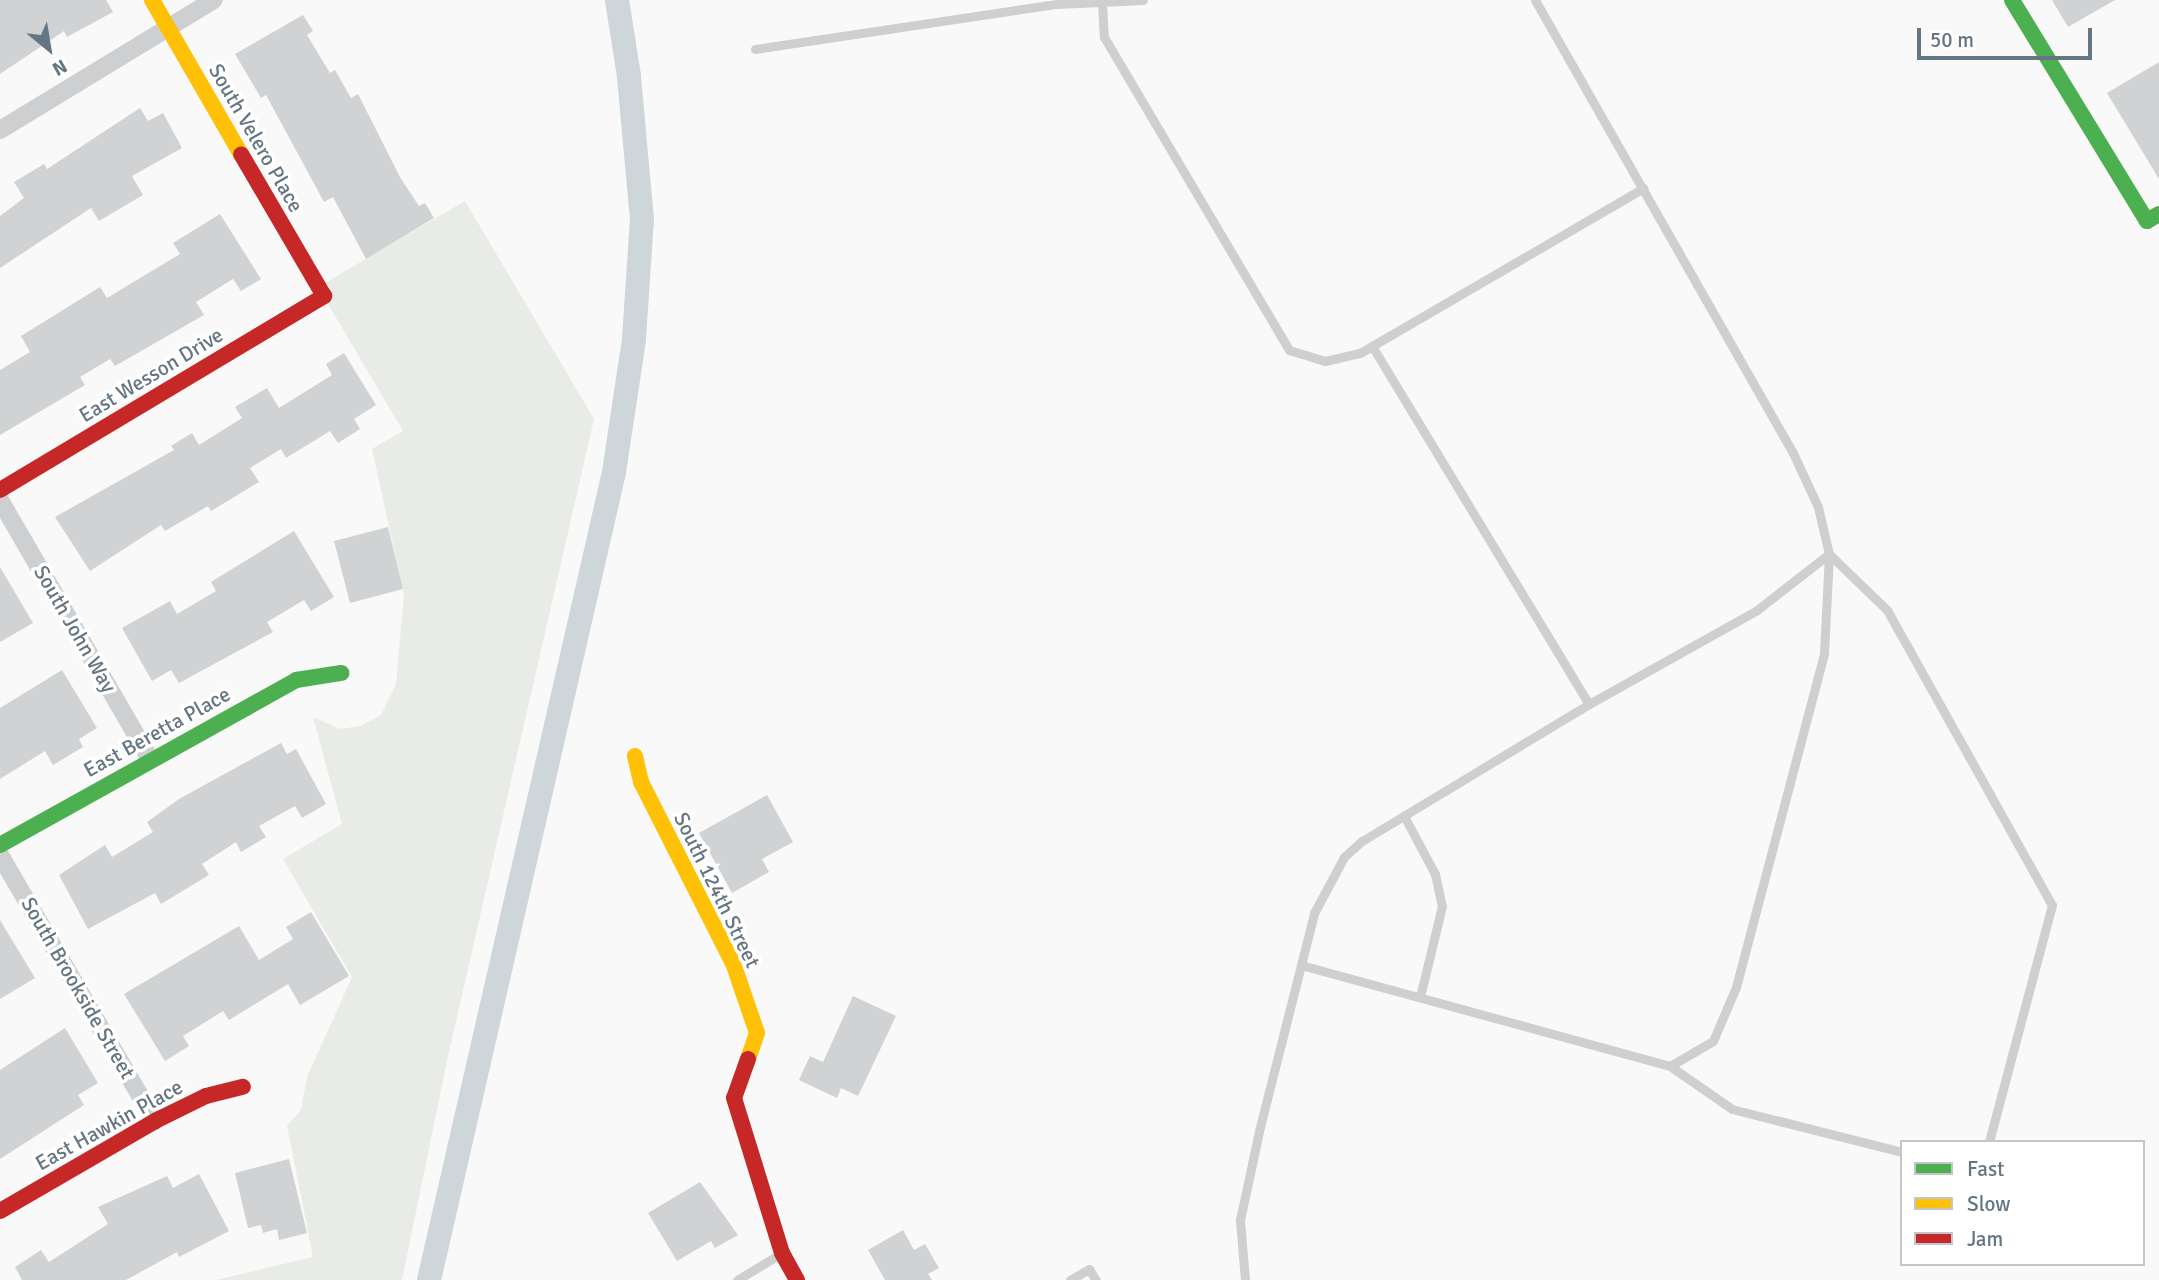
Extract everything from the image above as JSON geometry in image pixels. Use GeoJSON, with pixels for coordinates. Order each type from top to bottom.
{"type":"FeatureCollection","features":[{"type":"Feature","properties":{"kind":"street","name":"South Velero Place"},"geometry":{"type":"LineString","coordinates":[[152,0],[324,296]]}},
{"type":"Feature","properties":{"kind":"street"},"geometry":{"type":"LineString","coordinates":[[0,130],[214,0]]}},
{"type":"Feature","properties":{"kind":"street"},"geometry":{"type":"LineString","coordinates":[[2012,0],[2153,217]]}},
{"type":"Feature","properties":{"kind":"street","name":"East Wesson Drive"},"geometry":{"type":"LineString","coordinates":[[0,490],[324,296]]}},
{"type":"Feature","properties":{"kind":"street","name":"South John Way"},"geometry":{"type":"LineString","coordinates":[[0,500],[150,759]]}},
{"type":"Feature","properties":{"kind":"street","name":"East Beretta Place"},"geometry":{"type":"LineString","coordinates":[[0,845],[296,680],[341,673]]}},
{"type":"Feature","properties":{"kind":"street","name":"South 124th Street"},"geometry":{"type":"LineString","coordinates":[[635,756],[641,782],[733,963],[757,1033],[734,1098],[782,1254],[797,1280]]}},
{"type":"Feature","properties":{"kind":"street","name":"South Brookside Street"},"geometry":{"type":"LineString","coordinates":[[0,855],[155,1121]]}},
{"type":"Feature","properties":{"kind":"street","name":"East Hawkin Place"},"geometry":{"type":"LineString","coordinates":[[0,1211],[155,1121],[206,1096],[243,1087]]}},
{"type":"Feature","properties":{"kind":"lane"},"geometry":{"type":"LineString","coordinates":[[755,49],[1057,4],[1143,0]]}},
{"type":"Feature","properties":{"kind":"lane"},"geometry":{"type":"LineString","coordinates":[[1535,0],[1793,453],[1818,507],[1829,554],[1824,653],[1736,987],[1713,1041],[1670,1066]]}},
{"type":"Feature","properties":{"kind":"lane"},"geometry":{"type":"LineString","coordinates":[[1102,2],[1104,37],[1289,350],[1325,360],[1372,346],[1643,188]]}},
{"type":"Feature","properties":{"kind":"lane"},"geometry":{"type":"LineString","coordinates":[[1372,346],[1589,704]]}},
{"type":"Feature","properties":{"kind":"lane"},"geometry":{"type":"LineString","coordinates":[[1245,1280],[1240,1220],[1314,913],[1344,857],[1404,816],[1589,704],[1757,610],[1829,554]]}},
{"type":"Feature","properties":{"kind":"lane"},"geometry":{"type":"LineString","coordinates":[[1829,554],[1887,610],[2052,905],[1990,1140]]}},
{"type":"Feature","properties":{"kind":"lane"},"geometry":{"type":"LineString","coordinates":[[1404,816],[1435,874],[1442,906],[1420,997]]}},
{"type":"Feature","properties":{"kind":"lane"},"geometry":{"type":"LineString","coordinates":[[1301,964],[1670,1066],[1732,1109],[1900,1151]]}},
{"type":"Feature","properties":{"kind":"lane"},"geometry":{"type":"LineString","coordinates":[[737,1280],[782,1254]]}},
{"type":"Feature","properties":{"kind":"lane"},"geometry":{"type":"LineString","coordinates":[[1070,1280],[1089,1269],[1096,1280]]}},
{"type":"Feature","properties":{"kind":"shaded area"},"geometry":{"type":"Polygon","coordinates":[[[465,201],[594,419],[448,1056],[402,1280],[216,1280],[313,1257],[287,1126],[301,1110],[307,1077],[352,977],[283,859],[342,824],[313,717],[340,729],[361,726],[381,715],[396,684],[404,594],[372,449],[403,431],[318,287],[465,201]]]}},
{"type":"Feature","properties":{"kind":"building"},"geometry":{"type":"Polygon","coordinates":[[[0,0],[106,0],[113,12],[67,37],[64,31],[0,74],[0,0]]]}},
{"type":"Feature","properties":{"kind":"building"},"geometry":{"type":"Polygon","coordinates":[[[2052,0],[2115,0],[2068,27],[2052,0]]]}},
{"type":"Feature","properties":{"kind":"building"},"geometry":{"type":"Polygon","coordinates":[[[303,15],[313,31],[307,35],[330,73],[335,70],[351,98],[358,94],[401,179],[419,206],[425,203],[434,218],[366,259],[333,197],[324,202],[266,95],[261,98],[235,54],[303,15]]]}},
{"type":"Feature","properties":{"kind":"building"},"geometry":{"type":"Polygon","coordinates":[[[2159,62],[2159,179],[2107,93],[2159,62]]]}},
{"type":"Feature","properties":{"kind":"building"},"geometry":{"type":"Polygon","coordinates":[[[140,108],[148,121],[163,113],[182,148],[132,176],[143,195],[99,221],[91,208],[0,268],[0,216],[24,198],[14,182],[44,164],[47,169],[140,108]]]}},
{"type":"Feature","properties":{"kind":"building"},"geometry":{"type":"Polygon","coordinates":[[[220,214],[261,279],[241,291],[233,279],[196,302],[204,315],[115,366],[110,359],[80,377],[85,385],[0,435],[0,370],[30,352],[21,336],[100,287],[107,298],[180,254],[173,243],[220,214]]]}},
{"type":"Feature","properties":{"kind":"building"},"geometry":{"type":"Polygon","coordinates":[[[344,353],[376,405],[354,419],[360,429],[338,443],[330,431],[286,458],[281,449],[250,468],[259,482],[211,511],[208,506],[165,531],[161,525],[90,571],[55,517],[174,450],[171,446],[192,433],[199,445],[242,418],[235,407],[267,388],[279,408],[332,375],[326,364],[344,353]]]}},
{"type":"Feature","properties":{"kind":"building"},"geometry":{"type":"Polygon","coordinates":[[[388,527],[403,589],[350,603],[334,541],[388,527]]]}},
{"type":"Feature","properties":{"kind":"building"},"geometry":{"type":"Polygon","coordinates":[[[294,531],[334,597],[311,611],[304,600],[267,622],[273,632],[179,683],[171,670],[152,681],[122,628],[170,601],[177,614],[216,591],[211,582],[294,531]]]}},
{"type":"Feature","properties":{"kind":"building"},"geometry":{"type":"Polygon","coordinates":[[[0,567],[33,623],[0,642],[0,567]]]}},
{"type":"Feature","properties":{"kind":"building"},"geometry":{"type":"Polygon","coordinates":[[[62,670],[97,728],[79,739],[83,747],[53,765],[45,751],[0,779],[0,708],[62,670]]]}},
{"type":"Feature","properties":{"kind":"building"},"geometry":{"type":"Polygon","coordinates":[[[281,743],[287,754],[296,749],[326,804],[302,818],[295,806],[259,826],[266,837],[241,852],[236,842],[202,864],[209,875],[161,904],[155,893],[88,929],[59,875],[105,845],[112,857],[153,832],[147,822],[179,799],[281,743]]]}},
{"type":"Feature","properties":{"kind":"building"},"geometry":{"type":"Polygon","coordinates":[[[767,795],[793,842],[762,859],[769,872],[732,893],[699,833],[767,795]]]}},
{"type":"Feature","properties":{"kind":"building"},"geometry":{"type":"Polygon","coordinates":[[[311,912],[349,976],[300,1005],[288,984],[229,1020],[223,1011],[183,1036],[189,1046],[165,1061],[124,994],[239,926],[259,960],[293,939],[286,927],[311,912]]]}},
{"type":"Feature","properties":{"kind":"building"},"geometry":{"type":"Polygon","coordinates":[[[0,920],[35,978],[0,999],[0,920]]]}},
{"type":"Feature","properties":{"kind":"building"},"geometry":{"type":"Polygon","coordinates":[[[853,996],[896,1016],[858,1096],[841,1088],[837,1098],[799,1080],[810,1056],[823,1062],[853,996]]]}},
{"type":"Feature","properties":{"kind":"building"},"geometry":{"type":"Polygon","coordinates":[[[65,1028],[98,1083],[78,1095],[84,1105],[0,1159],[0,1070],[65,1028]]]}},
{"type":"Feature","properties":{"kind":"building"},"geometry":{"type":"Polygon","coordinates":[[[289,1159],[307,1233],[279,1240],[277,1229],[263,1233],[261,1225],[248,1228],[235,1173],[289,1159]]]}},
{"type":"Feature","properties":{"kind":"building"},"geometry":{"type":"Polygon","coordinates":[[[199,1174],[229,1231],[179,1257],[177,1252],[126,1280],[22,1280],[15,1267],[41,1250],[49,1262],[108,1224],[98,1207],[167,1176],[173,1188],[199,1174]]]}},
{"type":"Feature","properties":{"kind":"building"},"geometry":{"type":"Polygon","coordinates":[[[700,1182],[738,1235],[715,1248],[711,1241],[677,1261],[648,1213],[700,1182]]]}},
{"type":"Feature","properties":{"kind":"building"},"geometry":{"type":"Polygon","coordinates":[[[903,1230],[914,1250],[925,1244],[939,1268],[928,1274],[932,1280],[885,1280],[868,1250],[903,1230]]]}},
{"type":"Feature","properties":{"kind":"waterway"},"geometry":{"type":"LineString","coordinates":[[429,1280],[614,472],[634,339],[642,220],[629,76],[617,0]]}},
{"type":"Feature","properties":{"kind":"traffic: fast"},"geometry":{"type":"LineString","coordinates":[[2012,0],[2147,221],[2159,214]]}},
{"type":"Feature","properties":{"kind":"traffic: fast"},"geometry":{"type":"LineString","coordinates":[[0,845],[296,680],[341,673]]}},
{"type":"Feature","properties":{"kind":"traffic: slow"},"geometry":{"type":"LineString","coordinates":[[152,0],[241,154]]}},
{"type":"Feature","properties":{"kind":"traffic: slow"},"geometry":{"type":"LineString","coordinates":[[635,756],[641,782],[733,963],[757,1033],[748,1059]]}},
{"type":"Feature","properties":{"kind":"traffic: jam"},"geometry":{"type":"LineString","coordinates":[[0,490],[324,296],[241,154]]}},
{"type":"Feature","properties":{"kind":"traffic: jam"},"geometry":{"type":"LineString","coordinates":[[748,1059],[734,1098],[782,1253],[797,1280]]}},
{"type":"Feature","properties":{"kind":"traffic: jam"},"geometry":{"type":"LineString","coordinates":[[0,1211],[155,1121],[206,1096],[243,1087]]}}]}
